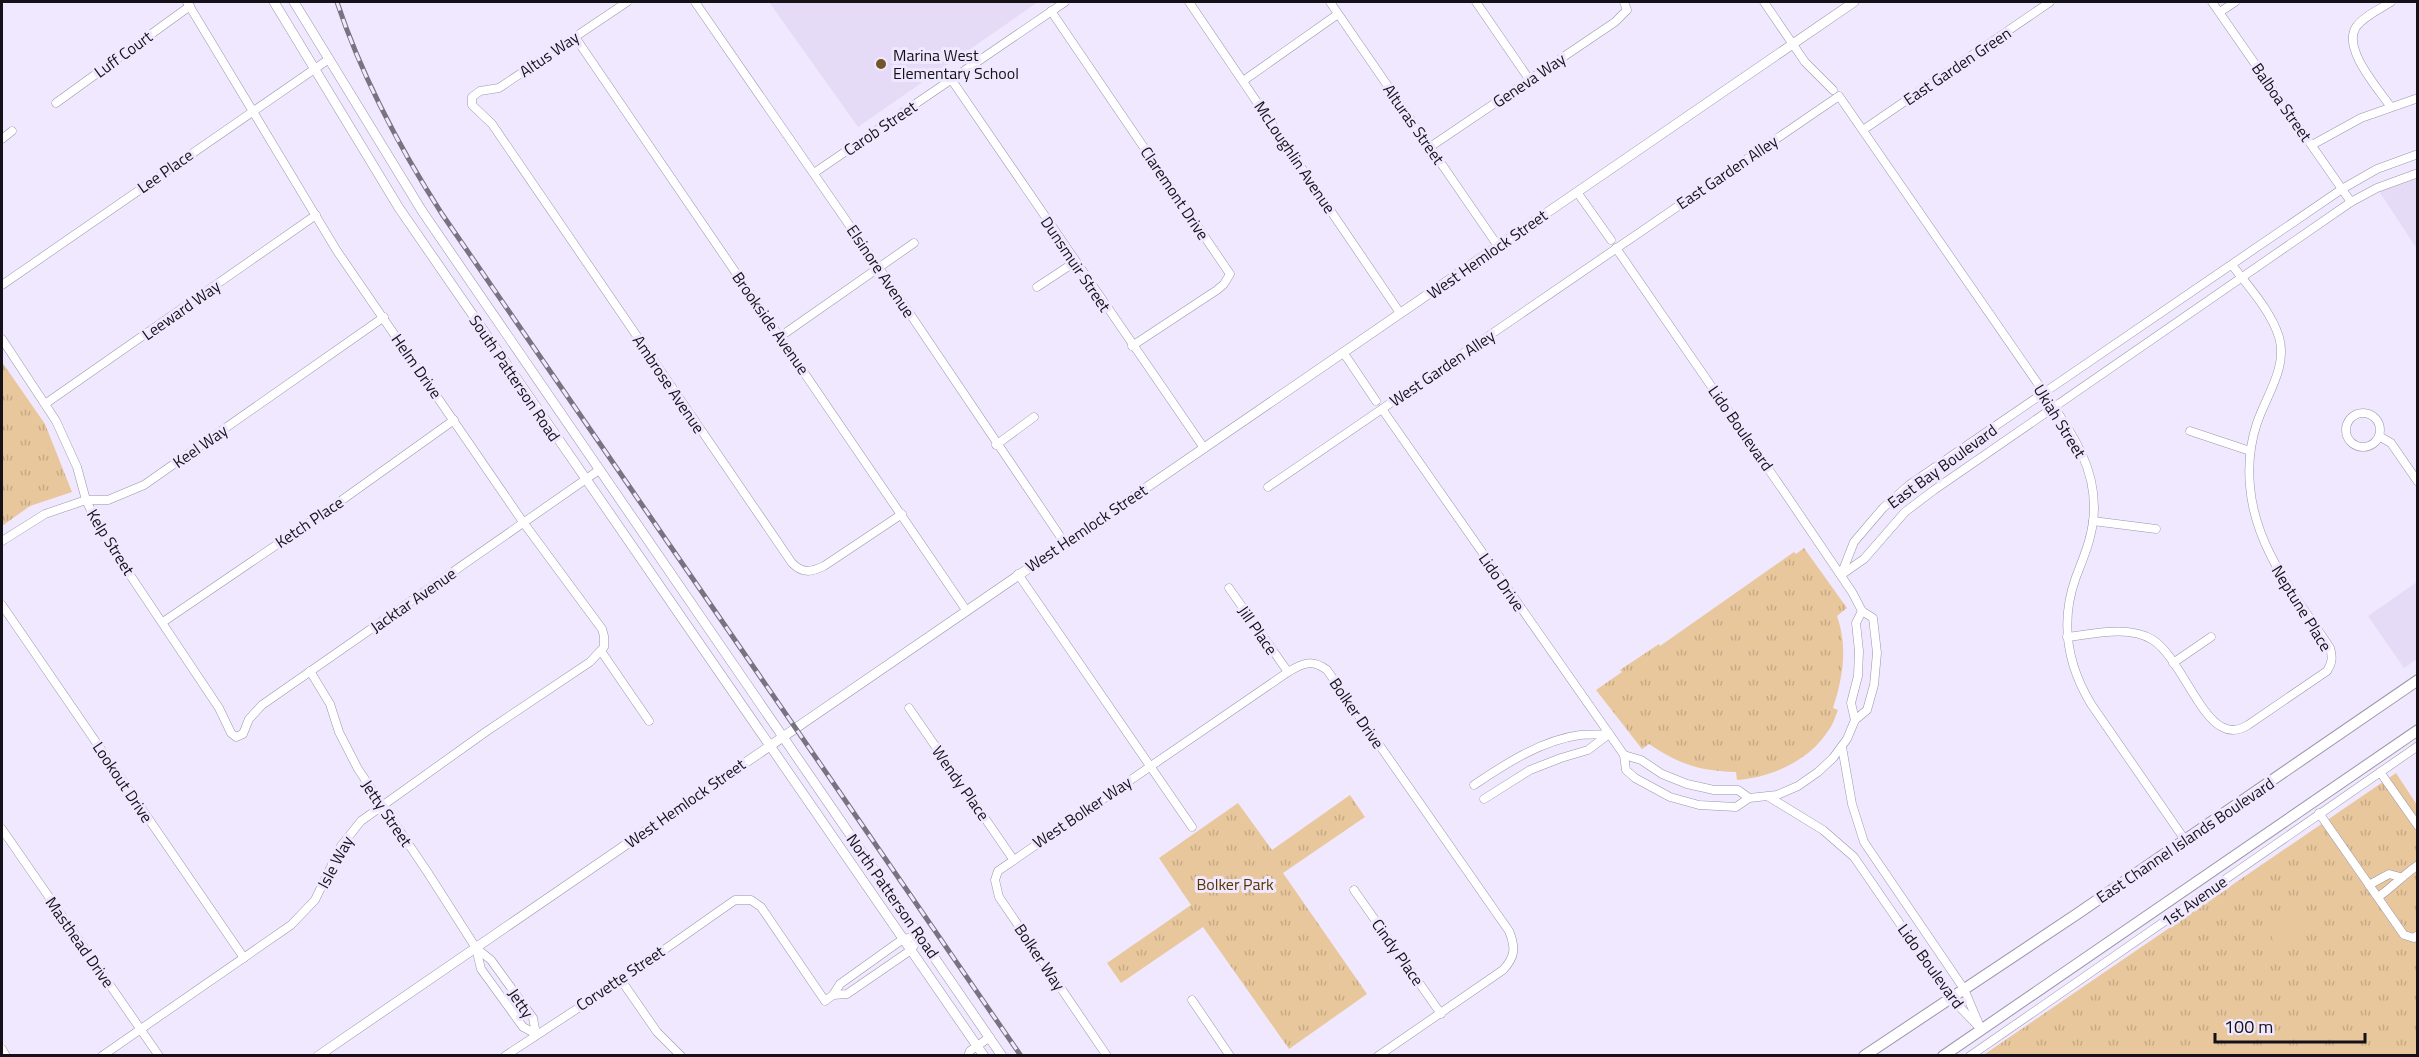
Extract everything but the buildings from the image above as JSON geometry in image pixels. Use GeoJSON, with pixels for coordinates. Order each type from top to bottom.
{"type":"FeatureCollection","features":[{"type":"Feature","properties":{"kind":"main road","name":"East Channel Islands Boulevard"},"geometry":{"type":"LineString","coordinates":[[1864,1056],[2186,840],[2418,680]]}},
{"type":"Feature","properties":{"kind":"main road"},"geometry":{"type":"LineString","coordinates":[[1942,1056],[2418,730]]}},
{"type":"Feature","properties":{"kind":"street","name":"South Patterson Road"},"geometry":{"type":"LineString","coordinates":[[274,2],[399,208],[769,746]]}},
{"type":"Feature","properties":{"kind":"street","name":"South Patterson Road"},"geometry":{"type":"LineString","coordinates":[[294,2],[409,192],[783,736]]}},
{"type":"Feature","properties":{"kind":"street","name":"Altus Way"},"geometry":{"type":"LineString","coordinates":[[471,100],[476,93],[499,88],[627,2]]}},
{"type":"Feature","properties":{"kind":"street","name":"Elsinore Avenue"},"geometry":{"type":"LineString","coordinates":[[695,2],[879,268],[996,445],[1064,542]]}},
{"type":"Feature","properties":{"kind":"street","name":"Carob Street"},"geometry":{"type":"LineString","coordinates":[[814,173],[1065,2]]}},
{"type":"Feature","properties":{"kind":"street","name":"McLoughlin Avenue"},"geometry":{"type":"LineString","coordinates":[[1189,2],[1400,314]]}},
{"type":"Feature","properties":{"kind":"street","name":"Alturas Street"},"geometry":{"type":"LineString","coordinates":[[1330,2],[1498,246]]}},
{"type":"Feature","properties":{"kind":"street"},"geometry":{"type":"LineString","coordinates":[[1476,2],[1529,79]]}},
{"type":"Feature","properties":{"kind":"street","name":"Geneva Way"},"geometry":{"type":"LineString","coordinates":[[1430,147],[1615,22],[1627,10],[1624,2]]}},
{"type":"Feature","properties":{"kind":"street","name":"Ukiah Street"},"geometry":{"type":"LineString","coordinates":[[1764,2],[1812,69],[1836,93],[1863,130],[2078,442],[2087,465],[2094,495],[2093,521],[2088,549],[2074,582],[2068,605],[2067,637],[2071,660],[2083,690],[2186,840]]}},
{"type":"Feature","properties":{"kind":"street","name":"West Hemlock Street"},"geometry":{"type":"LineString","coordinates":[[318,1056],[1854,2]]}},
{"type":"Feature","properties":{"kind":"street","name":"East Garden Green"},"geometry":{"type":"LineString","coordinates":[[1863,130],[2050,2]]}},
{"type":"Feature","properties":{"kind":"street","name":"Balboa Street"},"geometry":{"type":"LineString","coordinates":[[2212,2],[2351,202]]}},
{"type":"Feature","properties":{"kind":"street"},"geometry":{"type":"LineString","coordinates":[[2220,12],[2235,2]]}},
{"type":"Feature","properties":{"kind":"street"},"geometry":{"type":"LineString","coordinates":[[2390,106],[2357,57],[2352,40],[2356,27],[2391,2]]}},
{"type":"Feature","properties":{"kind":"street","name":"Luff Court"},"geometry":{"type":"LineString","coordinates":[[56,102],[189,4]]}},
{"type":"Feature","properties":{"kind":"street","name":"Helm Drive"},"geometry":{"type":"LineString","coordinates":[[189,4],[315,215],[523,522],[602,629],[605,641],[601,651],[650,721]]}},
{"type":"Feature","properties":{"kind":"street","name":"Claremont Drive"},"geometry":{"type":"LineString","coordinates":[[1051,11],[1230,274],[1217,290],[1132,346]]}},
{"type":"Feature","properties":{"kind":"street"},"geometry":{"type":"LineString","coordinates":[[1244,81],[1338,14]]}},
{"type":"Feature","properties":{"kind":"street","name":"Brookside Avenue"},"geometry":{"type":"LineString","coordinates":[[576,37],[966,610]]}},
{"type":"Feature","properties":{"kind":"street","name":"Lee Place"},"geometry":{"type":"LineString","coordinates":[[2,285],[329,59]]}},
{"type":"Feature","properties":{"kind":"street","name":"Dunsmuir Street"},"geometry":{"type":"LineString","coordinates":[[951,79],[1203,448]]}},
{"type":"Feature","properties":{"kind":"street","name":"East Garden Alley"},"geometry":{"type":"LineString","coordinates":[[1616,248],[1836,93]]}},
{"type":"Feature","properties":{"kind":"street"},"geometry":{"type":"LineString","coordinates":[[2312,145],[2347,124],[2390,106],[2418,98]]}},
{"type":"Feature","properties":{"kind":"street","name":"Ambrose Avenue"},"geometry":{"type":"LineString","coordinates":[[471,100],[475,109],[492,124],[792,563],[805,572],[813,572],[824,567],[902,514]]}},
{"type":"Feature","properties":{"kind":"street"},"geometry":{"type":"LineString","coordinates":[[2,139],[12,131]]}},
{"type":"Feature","properties":{"kind":"street","name":"East Bay Boulevard"},"geometry":{"type":"LineString","coordinates":[[1841,575],[1854,542],[1899,493],[2342,189],[2377,169],[2418,154]]}},
{"type":"Feature","properties":{"kind":"street","name":"East Bay Boulevard"},"geometry":{"type":"LineString","coordinates":[[1841,575],[1864,559],[1894,524],[1916,503],[2351,202],[2377,188],[2418,173]]}},
{"type":"Feature","properties":{"kind":"street"},"geometry":{"type":"LineString","coordinates":[[1577,192],[1611,240]]}},
{"type":"Feature","properties":{"kind":"street","name":"Leeward Way"},"geometry":{"type":"LineString","coordinates":[[45,404],[315,215]]}},
{"type":"Feature","properties":{"kind":"street"},"geometry":{"type":"LineString","coordinates":[[780,336],[914,243]]}},
{"type":"Feature","properties":{"kind":"street","name":"West Garden Alley"},"geometry":{"type":"LineString","coordinates":[[1268,487],[1616,248]]}},
{"type":"Feature","properties":{"kind":"street","name":"Lido Boulevard"},"geometry":{"type":"LineString","coordinates":[[1616,248],[1841,575],[1862,611],[1873,618],[1877,647],[1876,672],[1867,710],[1855,720],[1842,747],[1826,765],[1809,779],[1785,792],[1769,797]]}},
{"type":"Feature","properties":{"kind":"street"},"geometry":{"type":"LineString","coordinates":[[1037,287],[1075,262]]}},
{"type":"Feature","properties":{"kind":"street","name":"Neptune Place"},"geometry":{"type":"LineString","coordinates":[[2067,637],[2117,632],[2143,636],[2160,646],[2214,721],[2228,729],[2236,730],[2248,725],[2331,666],[2330,648],[2270,557],[2262,540],[2250,488],[2250,451],[2256,425],[2279,371],[2281,348],[2273,322],[2232,265]]}},
{"type":"Feature","properties":{"kind":"street","name":"Keel Way"},"geometry":{"type":"LineString","coordinates":[[2,541],[45,514],[86,500],[108,500],[144,485],[384,317]]}},
{"type":"Feature","properties":{"kind":"street","name":"Kelp Street"},"geometry":{"type":"LineString","coordinates":[[2,339],[68,443],[86,500],[102,533],[163,622],[219,708],[231,733],[236,737]]}},
{"type":"Feature","properties":{"kind":"street"},"geometry":{"type":"LineString","coordinates":[[1344,352],[1376,400]]}},
{"type":"Feature","properties":{"kind":"street","name":"Lido Drive"},"geometry":{"type":"LineString","coordinates":[[1382,409],[1624,754],[1626,770],[1659,792],[1683,802],[1712,807],[1736,807],[1749,798],[1769,797]]}},
{"type":"Feature","properties":{"kind":"street"},"geometry":{"type":"LineString","coordinates":[[2361,413],[2373,416],[2380,425],[2379,436],[2367,446],[2357,446],[2352,443],[2347,434],[2348,423],[2361,413]]}},
{"type":"Feature","properties":{"kind":"street"},"geometry":{"type":"LineString","coordinates":[[996,445],[1034,417]]}},
{"type":"Feature","properties":{"kind":"street","name":"Ketch Place"},"geometry":{"type":"LineString","coordinates":[[163,622],[335,505],[454,420]]}},
{"type":"Feature","properties":{"kind":"street"},"geometry":{"type":"LineString","coordinates":[[2190,432],[2250,451]]}},
{"type":"Feature","properties":{"kind":"street"},"geometry":{"type":"LineString","coordinates":[[2379,436],[2391,443],[2418,482]]}},
{"type":"Feature","properties":{"kind":"street","name":"Jacktar Avenue"},"geometry":{"type":"LineString","coordinates":[[236,737],[243,734],[253,712],[599,470]]}},
{"type":"Feature","properties":{"kind":"street"},"geometry":{"type":"LineString","coordinates":[[2093,521],[2156,529]]}},
{"type":"Feature","properties":{"kind":"street"},"geometry":{"type":"LineString","coordinates":[[1018,574],[1192,827]]}},
{"type":"Feature","properties":{"kind":"street","name":"Jill Place"},"geometry":{"type":"LineString","coordinates":[[1229,588],[1288,672]]}},
{"type":"Feature","properties":{"kind":"street","name":"Lookout Drive"},"geometry":{"type":"LineString","coordinates":[[2,605],[244,958]]}},
{"type":"Feature","properties":{"kind":"street","name":"Lido Boulevard"},"geometry":{"type":"LineString","coordinates":[[1855,720],[1851,702],[1859,657],[1856,623],[1862,611]]}},
{"type":"Feature","properties":{"kind":"street"},"geometry":{"type":"LineString","coordinates":[[2173,663],[2211,637]]}},
{"type":"Feature","properties":{"kind":"street","name":"Isle Way"},"geometry":{"type":"LineString","coordinates":[[102,1056],[291,925],[305,912],[324,886],[341,846],[350,833],[382,804],[590,662],[601,651]]}},
{"type":"Feature","properties":{"kind":"street","name":"Bolker Drive"},"geometry":{"type":"LineString","coordinates":[[1151,766],[1288,672],[1307,662],[1317,663],[1327,670],[1509,931],[1514,951],[1509,964],[1441,1014],[1378,1056]]}},
{"type":"Feature","properties":{"kind":"street","name":"Jetty Street"},"geometry":{"type":"LineString","coordinates":[[310,671],[330,704],[348,753],[476,948]]}},
{"type":"Feature","properties":{"kind":"street","name":"Wendy Place"},"geometry":{"type":"LineString","coordinates":[[909,708],[1013,859]]}},
{"type":"Feature","properties":{"kind":"street"},"geometry":{"type":"LineString","coordinates":[[1474,785],[1508,763],[1550,743],[1580,735],[1609,734]]}},
{"type":"Feature","properties":{"kind":"street"},"geometry":{"type":"LineString","coordinates":[[1484,799],[1530,770],[1588,750],[1609,734]]}},
{"type":"Feature","properties":{"kind":"street","name":"North Patterson Road"},"geometry":{"type":"LineString","coordinates":[[783,736],[1002,1056]]}},
{"type":"Feature","properties":{"kind":"street","name":"North Patterson Road"},"geometry":{"type":"LineString","coordinates":[[769,746],[984,1056]]}},
{"type":"Feature","properties":{"kind":"street","name":"1st Avenue"},"geometry":{"type":"LineString","coordinates":[[1970,1056],[2418,746]]}},
{"type":"Feature","properties":{"kind":"street","name":"Lido Boulevard"},"geometry":{"type":"LineString","coordinates":[[1842,747],[1852,804],[1864,842],[1964,989],[1981,1029]]}},
{"type":"Feature","properties":{"kind":"street","name":"Lido Drive"},"geometry":{"type":"LineString","coordinates":[[1624,754],[1641,760],[1662,774],[1687,784],[1714,790],[1738,790],[1749,798]]}},
{"type":"Feature","properties":{"kind":"street","name":"West Bolker Way"},"geometry":{"type":"LineString","coordinates":[[1013,859],[1151,766]]}},
{"type":"Feature","properties":{"kind":"street"},"geometry":{"type":"LineString","coordinates":[[2380,772],[2418,826]]}},
{"type":"Feature","properties":{"kind":"street","name":"Lido Boulevard"},"geometry":{"type":"LineString","coordinates":[[1769,797],[1830,835],[1854,857],[1951,998],[1981,1029]]}},
{"type":"Feature","properties":{"kind":"street"},"geometry":{"type":"LineString","coordinates":[[2319,813],[2404,935],[2416,938]]}},
{"type":"Feature","properties":{"kind":"street","name":"Masthead Drive"},"geometry":{"type":"LineString","coordinates":[[2,829],[159,1056]]}},
{"type":"Feature","properties":{"kind":"street","name":"Bolker Way"},"geometry":{"type":"LineString","coordinates":[[1013,859],[998,871],[995,879],[997,892],[1107,1056]]}},
{"type":"Feature","properties":{"kind":"street"},"geometry":{"type":"LineString","coordinates":[[2378,897],[2395,885],[2400,877],[2418,865]]}},
{"type":"Feature","properties":{"kind":"street"},"geometry":{"type":"LineString","coordinates":[[2369,885],[2389,874],[2400,877]]}},
{"type":"Feature","properties":{"kind":"street","name":"Cindy Place"},"geometry":{"type":"LineString","coordinates":[[1354,890],[1441,1014]]}},
{"type":"Feature","properties":{"kind":"street","name":"Corvette Street"},"geometry":{"type":"LineString","coordinates":[[505,1056],[621,980],[735,900],[751,900],[761,907],[825,1001],[833,995]]}},
{"type":"Feature","properties":{"kind":"street"},"geometry":{"type":"LineString","coordinates":[[833,995],[840,984],[903,939],[920,936]]}},
{"type":"Feature","properties":{"kind":"street"},"geometry":{"type":"LineString","coordinates":[[833,995],[847,994],[911,950],[920,936]]}},
{"type":"Feature","properties":{"kind":"street","name":"Jetty"},"geometry":{"type":"LineString","coordinates":[[476,948],[491,960],[533,1018],[536,1034]]}},
{"type":"Feature","properties":{"kind":"street","name":"Jetty"},"geometry":{"type":"LineString","coordinates":[[476,948],[481,969],[523,1027],[536,1034]]}},
{"type":"Feature","properties":{"kind":"street"},"geometry":{"type":"LineString","coordinates":[[621,980],[657,1032],[681,1056]]}},
{"type":"Feature","properties":{"kind":"street"},"geometry":{"type":"LineString","coordinates":[[1192,1000],[1230,1056]]}},
{"type":"Feature","properties":{"kind":"street"},"geometry":{"type":"LineString","coordinates":[[968,1056],[990,1037]]}},
{"type":"Feature","properties":{"kind":"street"},"geometry":{"type":"LineString","coordinates":[[2,1049],[6,1056]]}},
{"type":"Feature","properties":{"kind":"shaded area","name":"Marina West Elementary School"},"geometry":{"type":"Polygon","coordinates":[[[769,2],[1038,2],[858,127],[769,2]]]}},
{"type":"Feature","properties":{"kind":"shaded area"},"geometry":{"type":"Polygon","coordinates":[[[2417,173],[2417,249],[2377,188],[2417,173]]]}},
{"type":"Feature","properties":{"kind":"shaded area"},"geometry":{"type":"Polygon","coordinates":[[[2417,582],[2417,659],[2404,668],[2368,616],[2417,582]]]}},
{"type":"Feature","properties":{"kind":"green space"},"geometry":{"type":"Polygon","coordinates":[[[2,362],[45,424],[72,492],[30,506],[2,526],[2,362]]]}},
{"type":"Feature","properties":{"kind":"green space"},"geometry":{"type":"Polygon","coordinates":[[[1804,548],[1847,608],[1837,616],[1843,651],[1842,673],[1833,708],[1838,710],[1820,742],[1800,759],[1775,772],[1737,780],[1736,772],[1690,765],[1670,757],[1649,744],[1642,749],[1596,690],[1622,672],[1620,670],[1659,644],[1660,646],[1794,552],[1796,554],[1804,548]]]}},
{"type":"Feature","properties":{"kind":"green space"},"geometry":{"type":"Polygon","coordinates":[[[2396,773],[2417,805],[2417,1055],[1982,1056],[2396,773]]]}},
{"type":"Feature","properties":{"kind":"green space","name":"Bolker Park"},"geometry":{"type":"Polygon","coordinates":[[[1350,795],[1365,817],[1283,873],[1367,994],[1289,1049],[1203,927],[1121,983],[1107,963],[1191,905],[1159,858],[1238,803],[1272,850],[1350,795]]]}},
{"type":"Feature","properties":{"kind":"green space"},"geometry":{"type":"Polygon","coordinates":[[[2291,916],[2298,918],[2301,925],[2293,946],[2281,951],[2274,946],[2271,934],[2283,920],[2291,916]]]}},
{"type":"Feature","properties":{"kind":"railway"},"geometry":{"type":"LineString","coordinates":[[337,2],[358,57],[383,111],[442,214],[1021,1056]]}},
{"type":"Feature","properties":{"kind":"place","name":"Marina West Elementary School"},"geometry":{"type":"Point","coordinates":[881,64]}}]}
